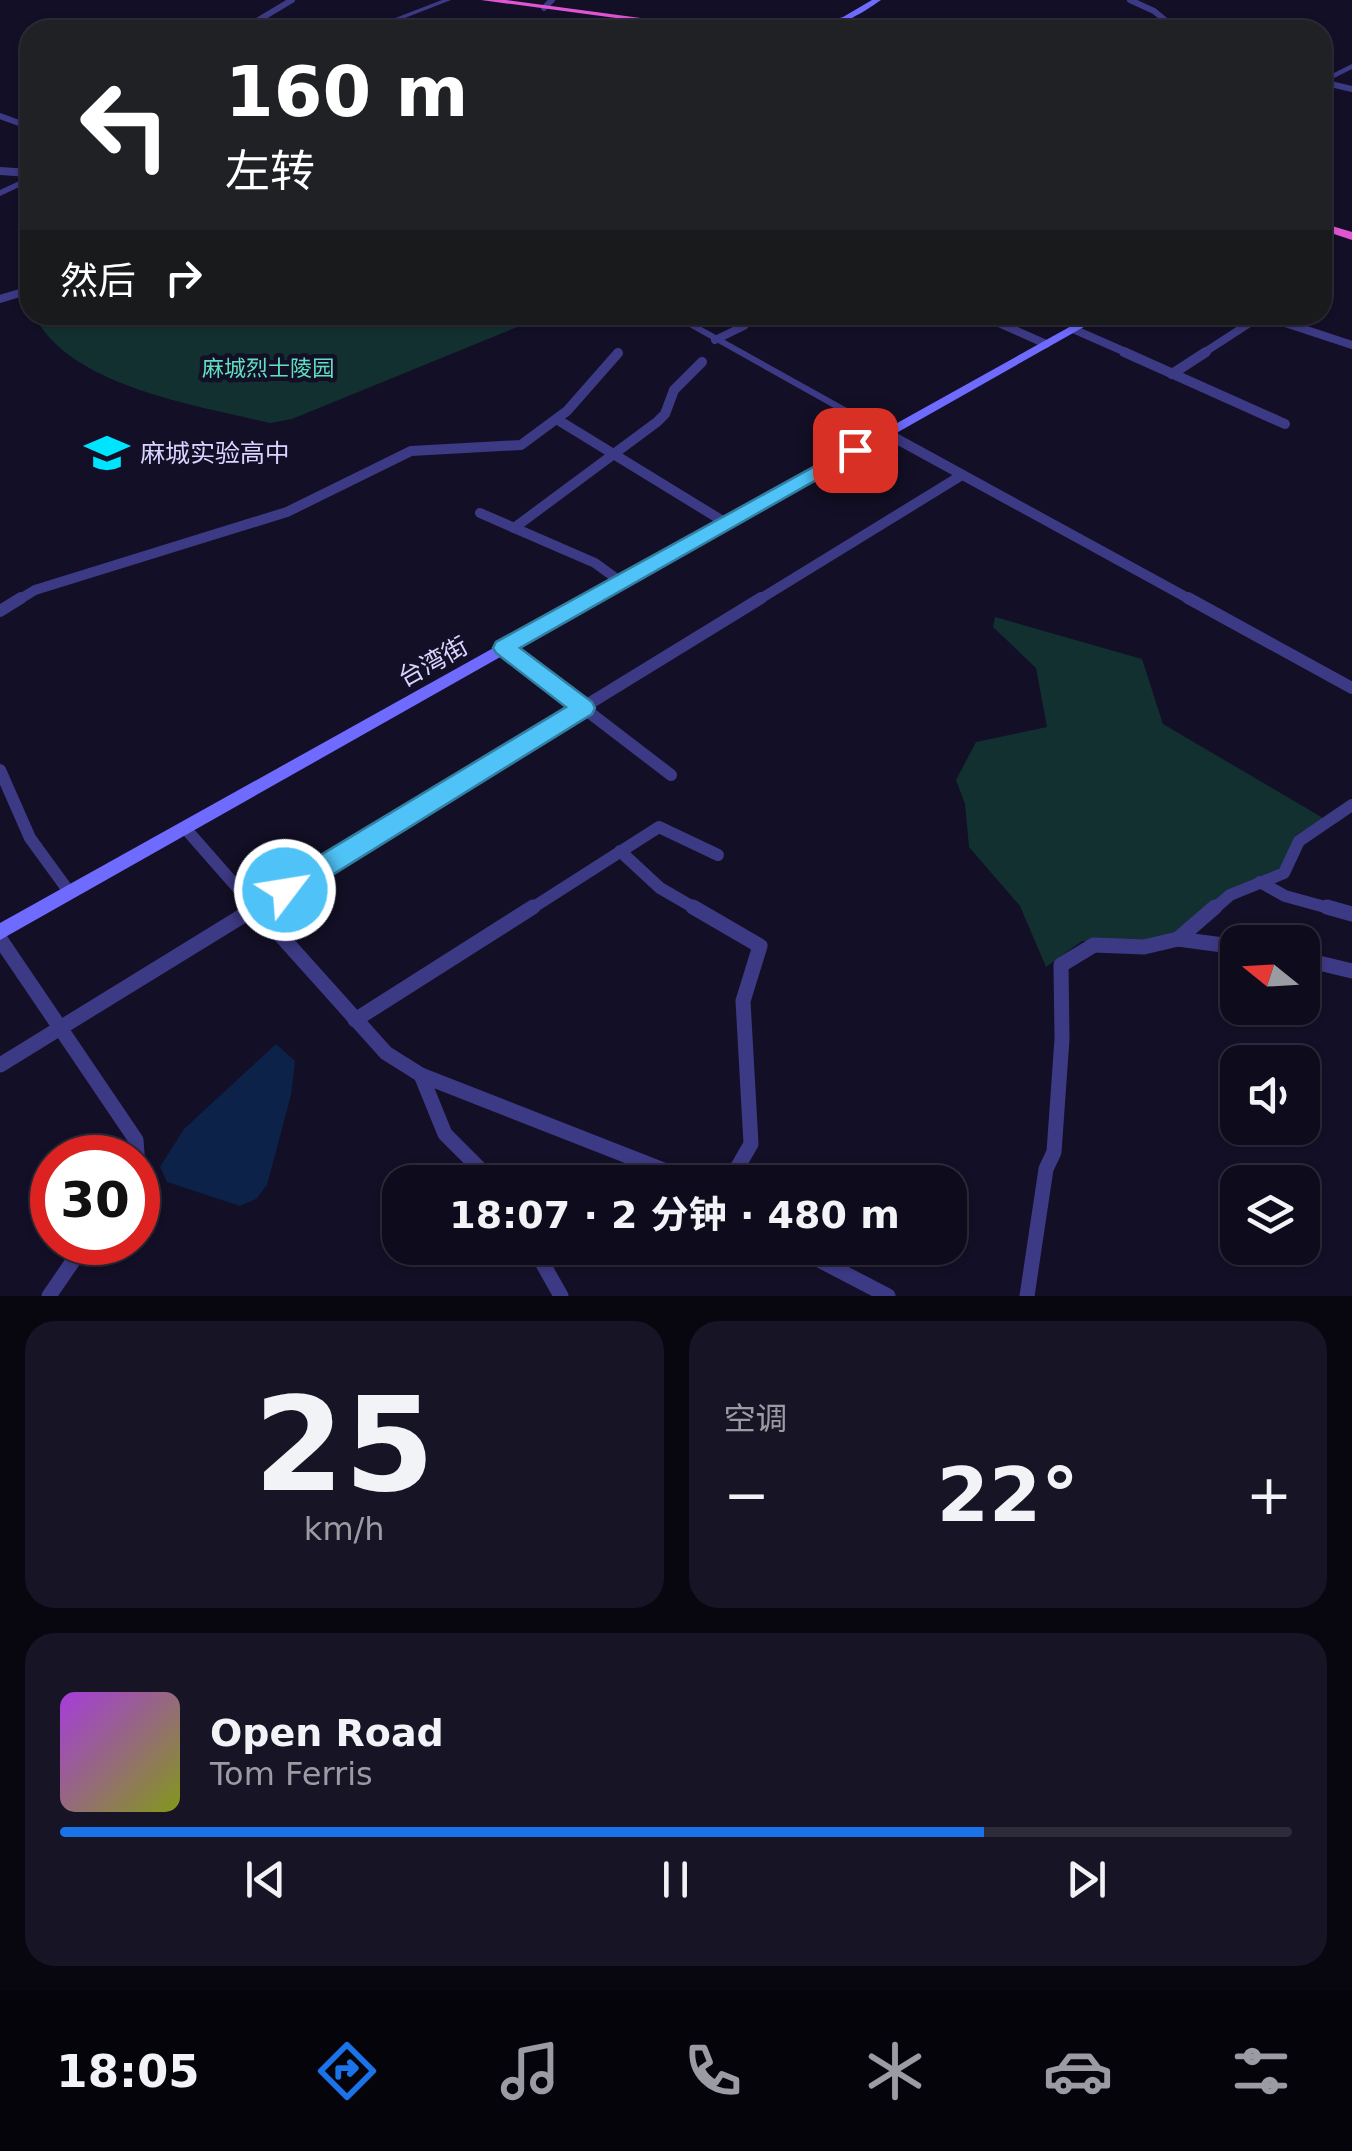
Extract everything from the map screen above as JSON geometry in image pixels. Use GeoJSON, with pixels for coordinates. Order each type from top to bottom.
{"type":"FeatureCollection","features":[{"type":"Feature","properties":{"kind":"highway"},"geometry":{"type":"LineString","coordinates":[[468,0],[625,20]]}},
{"type":"Feature","properties":{"kind":"highway"},"geometry":{"type":"LineString","coordinates":[[485,0],[548,4],[658,20]]}},
{"type":"Feature","properties":{"kind":"main road"},"geometry":{"type":"LineString","coordinates":[[842,20],[877,0]]}},
{"type":"Feature","properties":{"kind":"main road","name":"台湾街"},"geometry":{"type":"LineString","coordinates":[[0,936],[1080,325]]}},
{"type":"Feature","properties":{"kind":"street"},"geometry":{"type":"LineString","coordinates":[[259,20],[292,0]]}},
{"type":"Feature","properties":{"kind":"street"},"geometry":{"type":"LineString","coordinates":[[395,20],[448,0]]}},
{"type":"Feature","properties":{"kind":"street"},"geometry":{"type":"LineString","coordinates":[[1130,0],[1165,20]]}},
{"type":"Feature","properties":{"kind":"street"},"geometry":{"type":"LineString","coordinates":[[690,325],[1352,688]]}},
{"type":"Feature","properties":{"kind":"street"},"geometry":{"type":"LineString","coordinates":[[715,340],[743,325]]}},
{"type":"Feature","properties":{"kind":"street"},"geometry":{"type":"LineString","coordinates":[[1003,325],[1046,344]]}},
{"type":"Feature","properties":{"kind":"street"},"geometry":{"type":"LineString","coordinates":[[1172,374],[1247,325]]}},
{"type":"Feature","properties":{"kind":"street"},"geometry":{"type":"LineString","coordinates":[[1292,325],[1352,345]]}},
{"type":"Feature","properties":{"kind":"street"},"geometry":{"type":"LineString","coordinates":[[1073,329],[1285,424]]}},
{"type":"Feature","properties":{"kind":"street"},"geometry":{"type":"LineString","coordinates":[[0,611],[35,590],[287,512],[411,451],[432,447],[513,448],[558,420],[618,353]]}},
{"type":"Feature","properties":{"kind":"street"},"geometry":{"type":"LineString","coordinates":[[514,528],[665,414],[674,390],[702,362]]}},
{"type":"Feature","properties":{"kind":"street"},"geometry":{"type":"LineString","coordinates":[[558,420],[726,522]]}},
{"type":"Feature","properties":{"kind":"street"},"geometry":{"type":"LineString","coordinates":[[0,1065],[962,475]]}},
{"type":"Feature","properties":{"kind":"street"},"geometry":{"type":"LineString","coordinates":[[480,513],[595,563],[621,582]]}},
{"type":"Feature","properties":{"kind":"street"},"geometry":{"type":"LineString","coordinates":[[504,648],[671,775]]}},
{"type":"Feature","properties":{"kind":"street"},"geometry":{"type":"LineString","coordinates":[[0,770],[30,838],[70,893]]}},
{"type":"Feature","properties":{"kind":"street"},"geometry":{"type":"LineString","coordinates":[[1178,939],[1230,895],[1284,873],[1299,841],[1352,805]]}},
{"type":"Feature","properties":{"kind":"street"},"geometry":{"type":"LineString","coordinates":[[355,1020],[659,826],[718,855]]}},
{"type":"Feature","properties":{"kind":"street"},"geometry":{"type":"LineString","coordinates":[[185,828],[386,1053],[421,1075],[656,1165]]}},
{"type":"Feature","properties":{"kind":"street"},"geometry":{"type":"LineString","coordinates":[[620,852],[660,888],[760,946],[743,1001],[750,1144],[738,1165]]}},
{"type":"Feature","properties":{"kind":"street"},"geometry":{"type":"LineString","coordinates":[[1260,882],[1285,896],[1352,914]]}},
{"type":"Feature","properties":{"kind":"street"},"geometry":{"type":"LineString","coordinates":[[0,936],[133,1135]]}},
{"type":"Feature","properties":{"kind":"street"},"geometry":{"type":"LineString","coordinates":[[1027,1296],[1046,1169],[1054,1152],[1062,1038],[1061,965],[1094,945],[1144,947],[1178,939],[1220,945]]}},
{"type":"Feature","properties":{"kind":"street"},"geometry":{"type":"LineString","coordinates":[[1320,963],[1352,971]]}},
{"type":"Feature","properties":{"kind":"street"},"geometry":{"type":"LineString","coordinates":[[421,1075],[445,1134],[476,1165]]}},
{"type":"Feature","properties":{"kind":"street"},"geometry":{"type":"LineString","coordinates":[[49,1296],[70,1265]]}},
{"type":"Feature","properties":{"kind":"street"},"geometry":{"type":"LineString","coordinates":[[544,1265],[561,1296]]}},
{"type":"Feature","properties":{"kind":"street"},"geometry":{"type":"LineString","coordinates":[[829,1265],[888,1296]]}},
{"type":"Feature","properties":{"kind":"green space","name":"麻城烈士陵园"},"geometry":{"type":"Polygon","coordinates":[[[41,325],[522,325],[292,419],[270,423],[140,390],[77,361],[41,325]]]}},
{"type":"Feature","properties":{"kind":"green space"},"geometry":{"type":"Polygon","coordinates":[[[995,617],[1142,659],[1163,724],[1323,818],[1295,836],[1282,867],[1230,889],[1176,934],[1155,942],[1082,941],[1046,967],[1020,906],[969,847],[965,804],[956,780],[976,742],[1047,727],[1036,668],[993,627],[995,617]]]}},
{"type":"Feature","properties":{"kind":"water"},"geometry":{"type":"Polygon","coordinates":[[[276,1044],[295,1061],[291,1095],[267,1185],[256,1199],[240,1206],[167,1182],[160,1167],[184,1129],[276,1044]]]}},
{"type":"Feature","properties":{"kind":"place","name":"麻城实验高中"},"geometry":{"type":"Point","coordinates":[107,453]}},
{"type":"Feature","properties":{"kind":"route"},"geometry":{"type":"LineString","coordinates":[[285,890],[584,708],[504,648],[855,450]]}}]}
